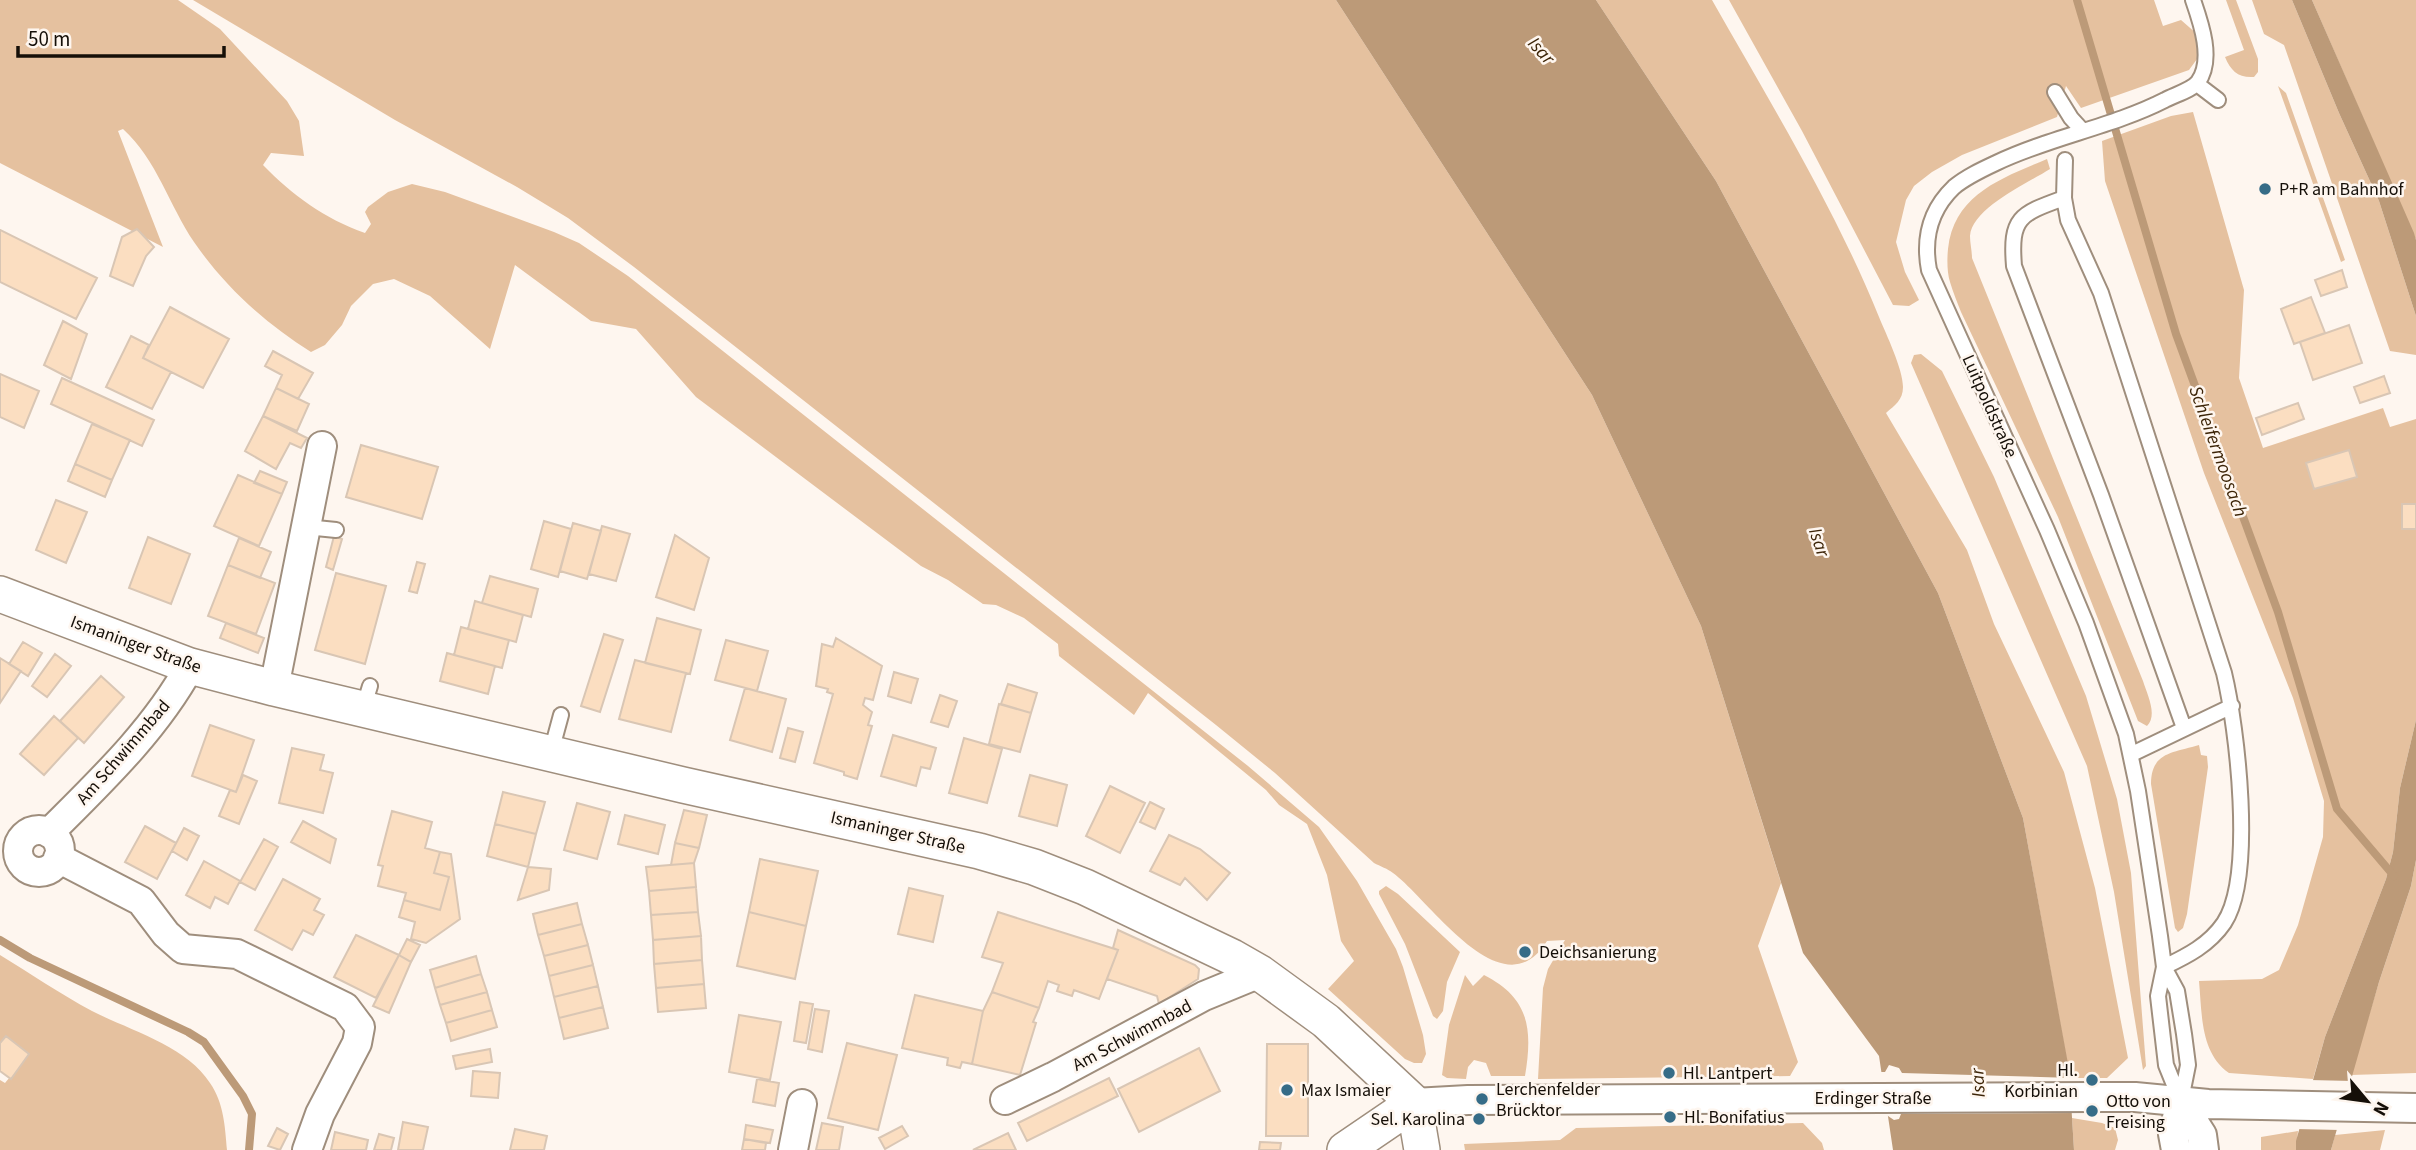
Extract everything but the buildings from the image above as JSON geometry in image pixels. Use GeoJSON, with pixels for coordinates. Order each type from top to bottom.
{"type":"FeatureCollection","features":[{"type":"Feature","properties":{"kind":"street"},"geometry":{"type":"LineString","coordinates":[[274,688],[322,446]]}},
{"type":"Feature","properties":{"kind":"street","name":"Ismaninger Straße"},"geometry":{"type":"LineString","coordinates":[[0,594],[190,666],[274,688],[367,698],[550,754],[979,851],[1034,867],[1085,887],[1260,973],[1326,1021],[1414,1103]]}},
{"type":"Feature","properties":{"kind":"street","name":"Am Schwimmbad"},"geometry":{"type":"LineString","coordinates":[[54,846],[182,682],[190,666]]}},
{"type":"Feature","properties":{"kind":"street"},"geometry":{"type":"LineString","coordinates":[[9,855],[30,832],[42,830],[54,846],[141,901],[166,934],[183,949],[237,954],[345,1007],[360,1027],[357,1044],[320,1114],[307,1150]]}},
{"type":"Feature","properties":{"kind":"street","name":"Am Schwimmbad"},"geometry":{"type":"LineString","coordinates":[[1005,1100],[1204,996],[1260,973]]}},
{"type":"Feature","properties":{"kind":"street","name":"Erdinger Straße"},"geometry":{"type":"LineString","coordinates":[[1414,1103],[1468,1100],[2135,1097],[2181,1102],[2416,1108]]}},
{"type":"Feature","properties":{"kind":"street","name":"Luitpoldstraße"},"geometry":{"type":"LineString","coordinates":[[2175,1150],[2173,1133],[2181,1102]]}},
{"type":"Feature","properties":{"kind":"street","name":"Luitpoldstraße"},"geometry":{"type":"LineString","coordinates":[[2181,1102],[2202,1135],[2204,1150]]}},
{"type":"Feature","properties":{"kind":"street"},"geometry":{"type":"LineString","coordinates":[[1345,1150],[1414,1103],[1422,1150]]}},
{"type":"Feature","properties":{"kind":"street"},"geometry":{"type":"LineString","coordinates":[[793,1150],[802,1104]]}},
{"type":"Feature","properties":{"kind":"lane"},"geometry":{"type":"LineString","coordinates":[[2193,0],[2202,27],[2205,65],[2197,84],[2218,100]]}},
{"type":"Feature","properties":{"kind":"lane","name":"Luitpoldstraße"},"geometry":{"type":"LineString","coordinates":[[2181,1102],[2188,1065],[2185,1034],[2177,991],[2164,967],[2132,754],[2086,623],[2047,530],[1929,270],[1925,249],[1929,227],[1940,205],[1954,187],[1973,174],[2009,157],[2153,106],[2197,84]]}},
{"type":"Feature","properties":{"kind":"lane"},"geometry":{"type":"LineString","coordinates":[[2055,92],[2071,118],[2088,128]]}},
{"type":"Feature","properties":{"kind":"lane"},"geometry":{"type":"LineString","coordinates":[[2065,160],[2064,198],[2068,220],[2101,293],[2224,673],[2232,706],[2241,805],[2240,875],[2234,902],[2224,922],[2208,942],[2164,967]]}},
{"type":"Feature","properties":{"kind":"lane"},"geometry":{"type":"LineString","coordinates":[[2064,198],[2043,205],[2020,218],[2012,242],[2014,266],[2101,495],[2184,728]]}},
{"type":"Feature","properties":{"kind":"lane"},"geometry":{"type":"LineString","coordinates":[[306,527],[336,530]]}},
{"type":"Feature","properties":{"kind":"lane"},"geometry":{"type":"LineString","coordinates":[[2132,754],[2232,706]]}},
{"type":"Feature","properties":{"kind":"lane"},"geometry":{"type":"LineString","coordinates":[[550,754],[561,715]]}},
{"type":"Feature","properties":{"kind":"lane","name":"Luitpoldstraße"},"geometry":{"type":"LineString","coordinates":[[2164,967],[2158,996],[2161,1029],[2166,1065],[2181,1102]]}},
{"type":"Feature","properties":{"kind":"shaded area"},"geometry":{"type":"Polygon","coordinates":[[[0,0],[178,0],[220,29],[287,101],[299,121],[304,156],[271,153],[263,165],[297,196],[323,213],[365,233],[371,224],[365,212],[368,207],[388,192],[412,184],[445,192],[554,232],[579,243],[628,276],[1248,766],[1319,827],[1357,881],[1396,949],[1423,1035],[1426,1054],[1422,1063],[1405,1059],[1328,989],[1354,961],[1341,941],[1327,875],[1307,824],[1279,805],[1266,790],[1148,693],[1134,715],[1059,656],[1058,644],[1024,618],[996,605],[983,604],[948,580],[921,566],[696,397],[636,329],[591,321],[515,265],[490,349],[430,296],[394,279],[373,284],[351,306],[342,325],[325,345],[311,352],[262,316],[219,274],[185,228],[145,155],[123,129],[118,131],[163,247],[0,163],[0,0]]]}},
{"type":"Feature","properties":{"kind":"shaded area"},"geometry":{"type":"Polygon","coordinates":[[[193,0],[1336,0],[1592,395],[1701,626],[1781,883],[1758,946],[1798,1062],[1790,1076],[1538,1079],[1543,988],[1548,969],[1565,940],[1547,941],[1529,960],[1510,965],[1489,958],[1467,944],[1393,873],[1374,863],[1275,773],[1216,725],[568,218],[395,120],[193,0]]]}},
{"type":"Feature","properties":{"kind":"shaded area"},"geometry":{"type":"Polygon","coordinates":[[[1596,0],[1712,0],[1801,156],[1842,235],[1900,371],[1902,395],[1886,413],[1967,550],[1994,624],[2064,772],[2095,888],[2128,1058],[2107,1078],[2070,1078],[2023,818],[1938,593],[1716,181],[1596,0]]]}},
{"type":"Feature","properties":{"kind":"shaded area"},"geometry":{"type":"Polygon","coordinates":[[[1729,0],[2154,0],[2163,26],[2181,20],[2197,34],[2200,55],[2189,70],[2081,108],[2066,86],[2057,117],[1962,155],[1914,186],[1906,200],[1896,242],[1905,272],[1919,300],[1909,306],[1893,305],[1802,131],[1729,0]]]}},
{"type":"Feature","properties":{"kind":"shaded area"},"geometry":{"type":"Polygon","coordinates":[[[2226,0],[2236,0],[2258,59],[2258,72],[2254,77],[2236,73],[2225,57],[2244,50],[2226,0]]]}},
{"type":"Feature","properties":{"kind":"shaded area"},"geometry":{"type":"Polygon","coordinates":[[[2252,0],[2292,0],[2379,201],[2416,316],[2416,355],[2390,351],[2284,45],[2264,34],[2252,0]]]}},
{"type":"Feature","properties":{"kind":"shaded area"},"geometry":{"type":"Polygon","coordinates":[[[2312,0],[2416,0],[2416,240],[2312,0]]]}},
{"type":"Feature","properties":{"kind":"shaded area"},"geometry":{"type":"Polygon","coordinates":[[[2278,86],[2286,93],[2345,260],[2341,262],[2278,86]]]}},
{"type":"Feature","properties":{"kind":"shaded area"},"geometry":{"type":"Polygon","coordinates":[[[2193,112],[2244,290],[2239,378],[2263,448],[2383,408],[2390,427],[2416,419],[2416,720],[2400,788],[2393,852],[2386,879],[2325,1037],[2313,1079],[2229,1073],[2213,1055],[2202,1019],[2199,981],[2262,979],[2279,970],[2298,925],[2323,837],[2324,801],[2293,698],[2204,473],[2105,181],[2102,141],[2171,116],[2193,112]]]}},
{"type":"Feature","properties":{"kind":"shaded area"},"geometry":{"type":"Polygon","coordinates":[[[2047,159],[2050,169],[2002,197],[1980,216],[1970,236],[1972,258],[2143,681],[2152,710],[2147,726],[2138,721],[2058,517],[1961,312],[1948,274],[1948,249],[1952,230],[1970,201],[1997,181],[2047,159]]]}},
{"type":"Feature","properties":{"kind":"shaded area"},"geometry":{"type":"Polygon","coordinates":[[[1921,354],[1942,371],[1994,477],[2086,696],[2117,799],[2131,873],[2146,1066],[2143,1070],[2114,892],[2087,766],[1911,363],[1914,355],[1921,354]]]}},
{"type":"Feature","properties":{"kind":"shaded area"},"geometry":{"type":"Polygon","coordinates":[[[2199,745],[2201,755],[2207,756],[2208,767],[2187,914],[2183,928],[2178,932],[2175,928],[2151,784],[2152,773],[2159,760],[2165,756],[2199,745]]]}},
{"type":"Feature","properties":{"kind":"shaded area"},"geometry":{"type":"Polygon","coordinates":[[[2416,860],[2416,1073],[2351,1075],[2411,886],[2416,860]]]}},
{"type":"Feature","properties":{"kind":"shaded area"},"geometry":{"type":"Polygon","coordinates":[[[1386,886],[1460,952],[1447,982],[1443,1011],[1437,1019],[1433,1016],[1405,944],[1379,894],[1386,886]]]}},
{"type":"Feature","properties":{"kind":"shaded area"},"geometry":{"type":"Polygon","coordinates":[[[0,955],[80,1004],[172,1049],[200,1070],[218,1099],[223,1115],[227,1150],[0,1150],[0,1080],[5,1083],[29,1054],[6,1036],[0,1043],[0,955]]]}},
{"type":"Feature","properties":{"kind":"shaded area"},"geometry":{"type":"Polygon","coordinates":[[[1465,975],[1473,986],[1484,975],[1499,984],[1519,1004],[1527,1029],[1525,1076],[1491,1076],[1486,1063],[1474,1060],[1468,1067],[1466,1079],[1447,1078],[1442,1075],[1449,1025],[1465,975]]]}},
{"type":"Feature","properties":{"kind":"shaded area"},"geometry":{"type":"Polygon","coordinates":[[[2072,1118],[2115,1128],[2118,1140],[2115,1150],[2074,1150],[2072,1118]]]}},
{"type":"Feature","properties":{"kind":"shaded area"},"geometry":{"type":"Polygon","coordinates":[[[1803,1123],[1822,1143],[1824,1150],[1465,1150],[1464,1144],[1560,1140],[1576,1128],[1803,1123]]]}},
{"type":"Feature","properties":{"kind":"shaded area"},"geometry":{"type":"Polygon","coordinates":[[[2385,1130],[2380,1150],[2331,1150],[2335,1135],[2385,1130]]]}},
{"type":"Feature","properties":{"kind":"shaded area"},"geometry":{"type":"Polygon","coordinates":[[[2298,1131],[2296,1150],[2261,1150],[2261,1137],[2298,1131]]]}},
{"type":"Feature","properties":{"kind":"water","name":"Isar"},"geometry":{"type":"Polygon","coordinates":[[[1336,0],[1596,0],[1716,181],[1938,593],[2023,818],[2069,1069],[2074,1150],[1893,1150],[1879,1056],[1803,953],[1701,626],[1592,395],[1336,0]]]}},
{"type":"Feature","properties":{"kind":"water"},"geometry":{"type":"Polygon","coordinates":[[[2292,0],[2312,0],[2414,233],[2416,316],[2379,201],[2292,0]]]}},
{"type":"Feature","properties":{"kind":"water"},"geometry":{"type":"Polygon","coordinates":[[[2416,720],[2416,860],[2411,886],[2379,982],[2331,1150],[2296,1150],[2296,1141],[2325,1037],[2386,879],[2393,852],[2400,788],[2416,720]]]}},
{"type":"Feature","properties":{"kind":"pier"},"geometry":{"type":"Polygon","coordinates":[[[1889,1065],[1899,1068],[1902,1073],[2073,1078],[2076,1113],[1901,1114],[1899,1119],[1894,1120],[1885,1114],[1878,1072],[1885,1072],[1889,1065]]]}},
{"type":"Feature","properties":{"kind":"pier"},"geometry":{"type":"Polygon","coordinates":[[[2309,1080],[2353,1081],[2340,1130],[2295,1129],[2309,1080]]]}},
{"type":"Feature","properties":{"kind":"waterway","name":"Schleifermoosach"},"geometry":{"type":"LineString","coordinates":[[2077,0],[2176,334],[2278,612],[2337,809],[2394,876]]}},
{"type":"Feature","properties":{"kind":"waterway"},"geometry":{"type":"LineString","coordinates":[[0,940],[30,958],[204,1042],[243,1096],[252,1114],[249,1150]]}},
{"type":"Feature","properties":{"kind":"place","name":"P+R am Bahnhof"},"geometry":{"type":"Point","coordinates":[2265,189]}},
{"type":"Feature","properties":{"kind":"place","name":"Deichsanierung"},"geometry":{"type":"Point","coordinates":[1525,952]}},
{"type":"Feature","properties":{"kind":"place","name":"Hl. Lantpert"},"geometry":{"type":"Point","coordinates":[1669,1073]}},
{"type":"Feature","properties":{"kind":"place","name":"Hl. Korbinian"},"geometry":{"type":"Point","coordinates":[2092,1080]}},
{"type":"Feature","properties":{"kind":"place","name":"Max Ismaier"},"geometry":{"type":"Point","coordinates":[1287,1090]}},
{"type":"Feature","properties":{"kind":"place","name":"Lerchenfelder Brücktor"},"geometry":{"type":"Point","coordinates":[1482,1099]}},
{"type":"Feature","properties":{"kind":"place","name":"Otto von Freising"},"geometry":{"type":"Point","coordinates":[2092,1111]}},
{"type":"Feature","properties":{"kind":"place","name":"Hl. Bonifatius"},"geometry":{"type":"Point","coordinates":[1670,1117]}},
{"type":"Feature","properties":{"kind":"place","name":"Sel. Karolina"},"geometry":{"type":"Point","coordinates":[1479,1119]}}]}
